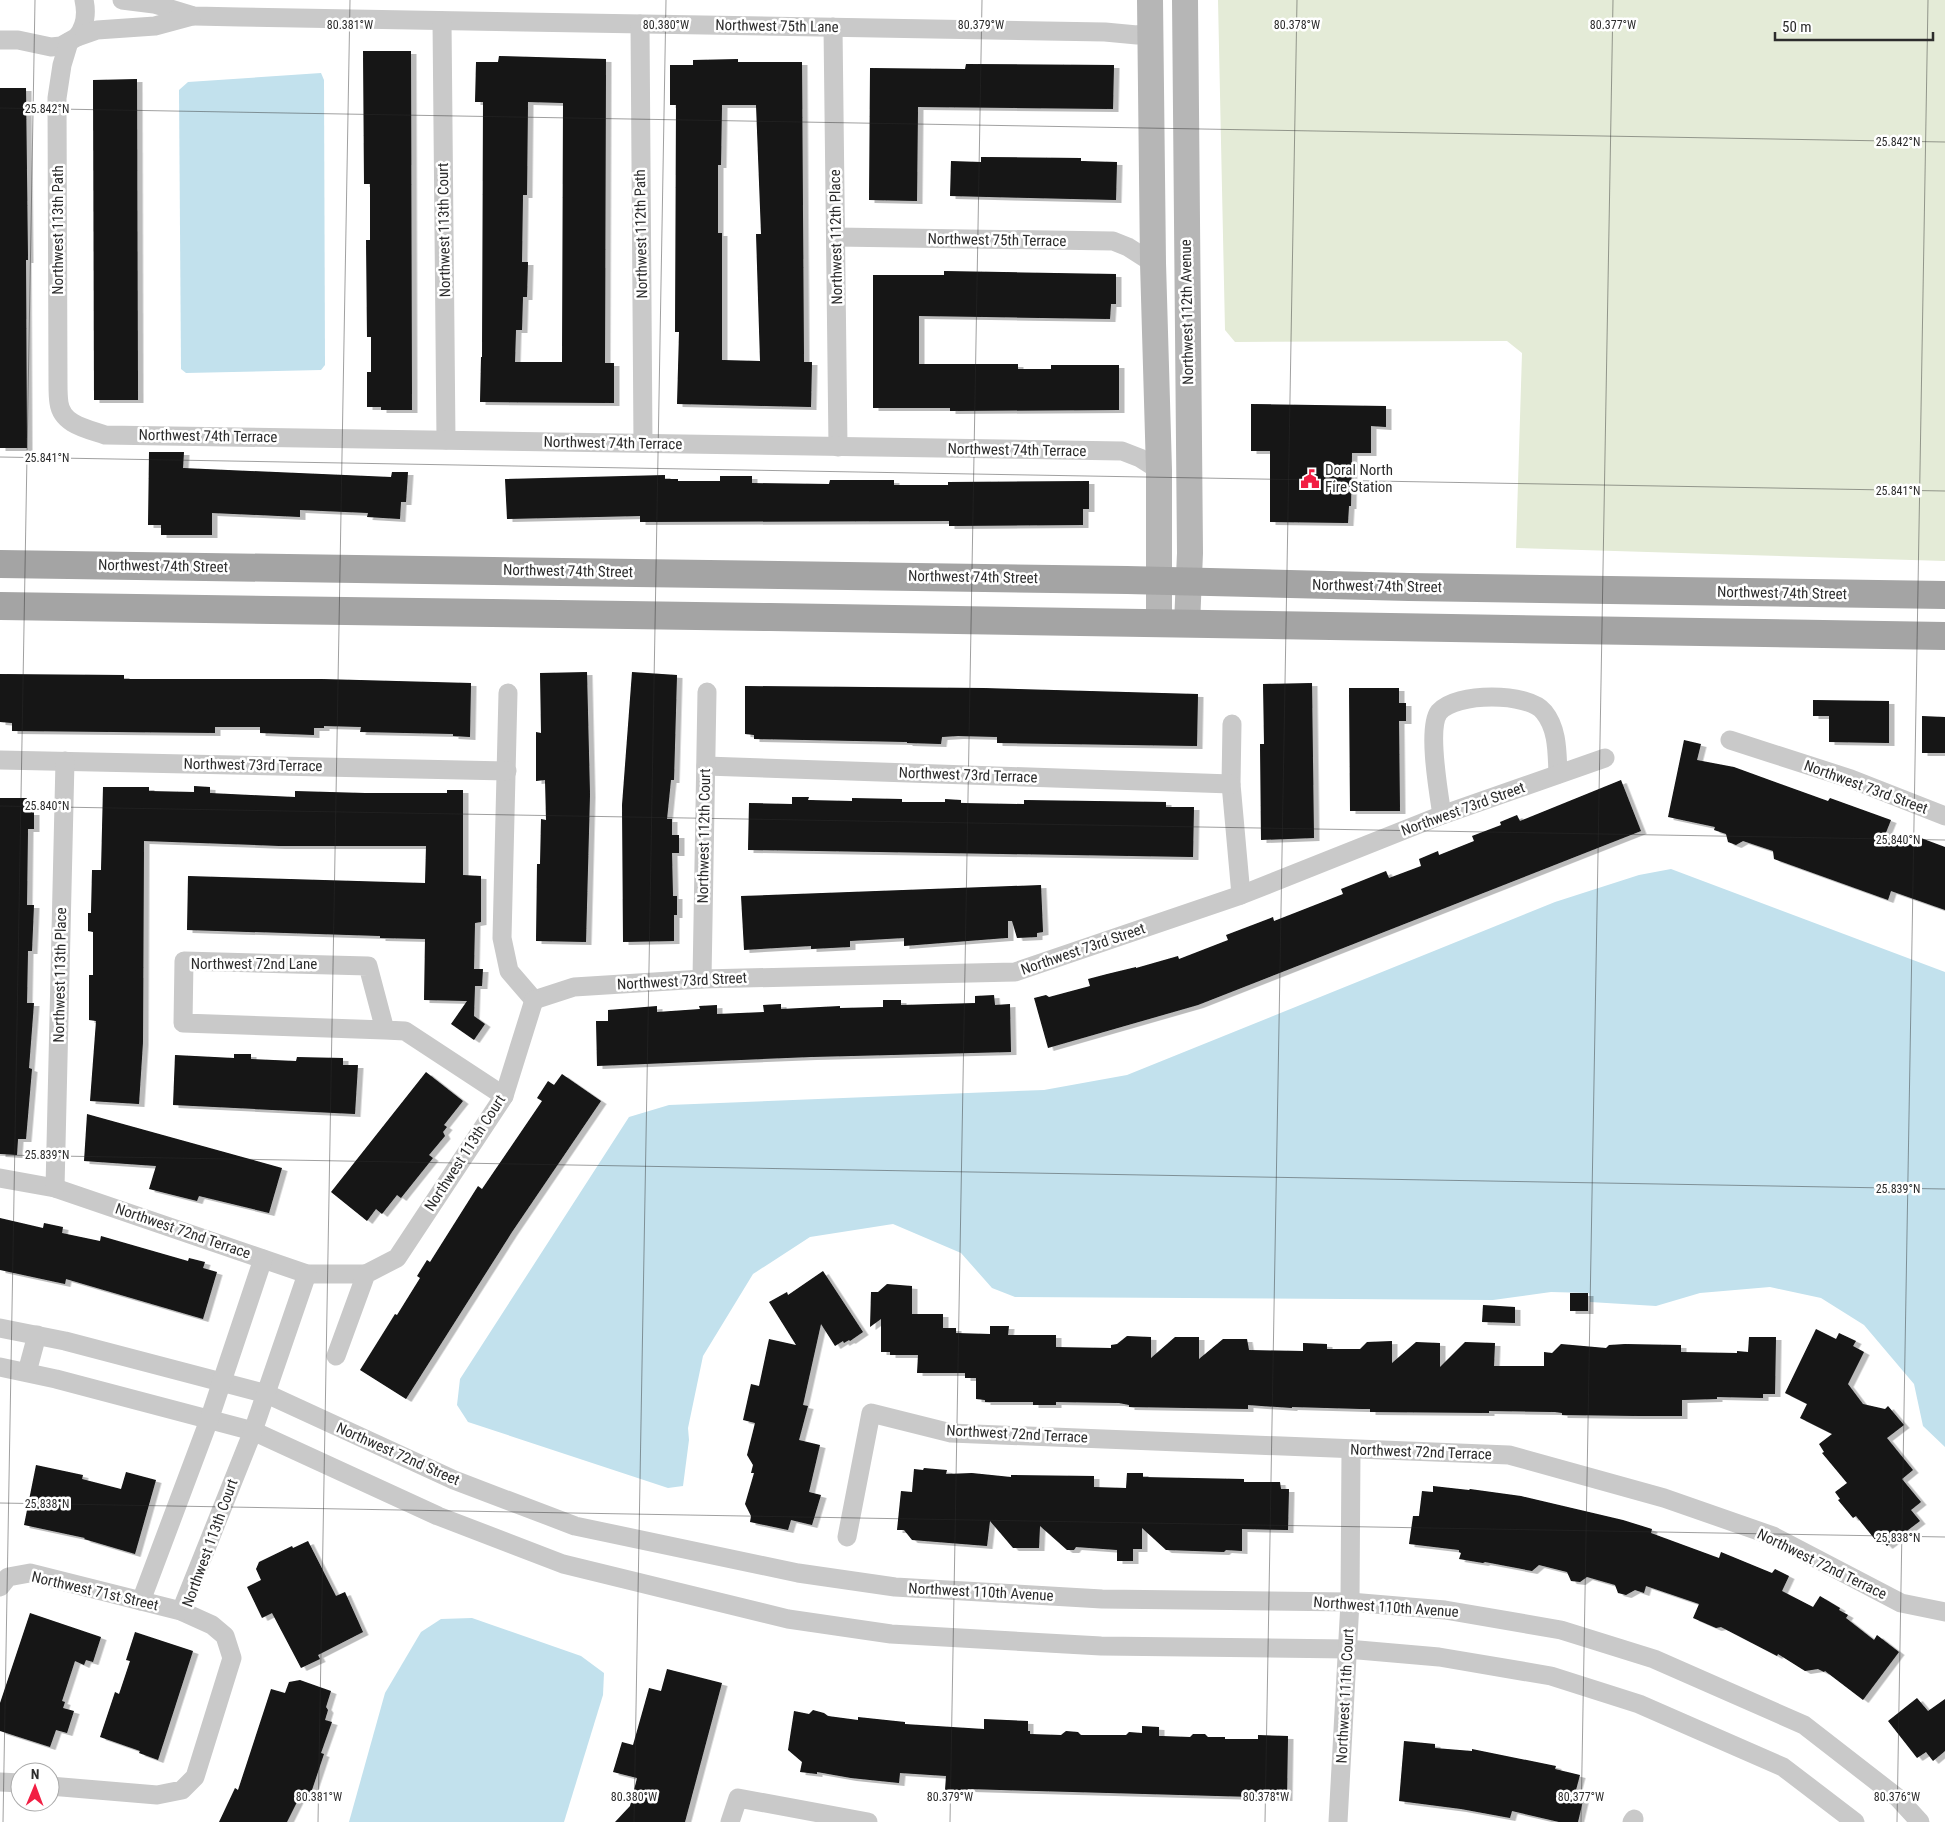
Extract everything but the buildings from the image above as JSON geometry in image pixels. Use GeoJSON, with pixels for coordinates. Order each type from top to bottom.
{"type":"FeatureCollection","features":[{"type":"Feature","properties":{"kind":"main road","name":"Northwest 74th Street"},"geometry":{"type":"LineString","coordinates":[[0,564],[1160,580],[1409,587],[1945,595]]}},
{"type":"Feature","properties":{"kind":"main road"},"geometry":{"type":"LineString","coordinates":[[0,606],[1945,636]]}},
{"type":"Feature","properties":{"kind":"street","name":"Northwest 113th Path"},"geometry":{"type":"LineString","coordinates":[[66,418],[59,405],[58,383],[58,98],[62,64],[73,40],[81,31],[84,22],[86,12],[84,0]]}},
{"type":"Feature","properties":{"kind":"street","name":"Northwest 75th Lane"},"geometry":{"type":"LineString","coordinates":[[122,0],[154,4],[194,16]]}},
{"type":"Feature","properties":{"kind":"street","name":"Northwest 112th Avenue"},"geometry":{"type":"LineString","coordinates":[[1150,0],[1153,263],[1159,470],[1159,623]]}},
{"type":"Feature","properties":{"kind":"street","name":"Northwest 112th Avenue"},"geometry":{"type":"LineString","coordinates":[[1185,3],[1189,581],[1187,624]]}},
{"type":"Feature","properties":{"kind":"street"},"geometry":{"type":"LineString","coordinates":[[1150,33],[1172,21],[1185,3]]}},
{"type":"Feature","properties":{"kind":"street","name":"Northwest 75th Lane"},"geometry":{"type":"LineString","coordinates":[[0,40],[18,40],[51,47],[97,30],[155,26],[194,16],[1105,32],[1136,35],[1150,33]]}},
{"type":"Feature","properties":{"kind":"street","name":"Northwest 113th Court"},"geometry":{"type":"LineString","coordinates":[[442,21],[446,440]]}},
{"type":"Feature","properties":{"kind":"street","name":"Northwest 112th Path"},"geometry":{"type":"LineString","coordinates":[[640,24],[643,443]]}},
{"type":"Feature","properties":{"kind":"street","name":"Northwest 112th Place"},"geometry":{"type":"LineString","coordinates":[[833,28],[838,447]]}},
{"type":"Feature","properties":{"kind":"street","name":"Northwest 75th Terrace"},"geometry":{"type":"LineString","coordinates":[[836,238],[1113,241],[1128,247],[1153,263]]}},
{"type":"Feature","properties":{"kind":"street","name":"Northwest 74th Terrace"},"geometry":{"type":"LineString","coordinates":[[66,418],[79,427],[105,435],[1118,451],[1131,453],[1159,470]]}},
{"type":"Feature","properties":{"kind":"street","name":"Northwest 112th Court"},"geometry":{"type":"LineString","coordinates":[[702,979],[707,692]]}},
{"type":"Feature","properties":{"kind":"street"},"geometry":{"type":"LineString","coordinates":[[508,693],[502,938],[509,971],[534,1000]]}},
{"type":"Feature","properties":{"kind":"street"},"geometry":{"type":"LineString","coordinates":[[1442,815],[1436,775],[1435,726],[1439,713],[1457,701],[1497,697],[1518,700],[1542,710],[1548,719],[1555,737],[1558,774]]}},
{"type":"Feature","properties":{"kind":"street"},"geometry":{"type":"LineString","coordinates":[[1232,724],[1231,784],[1241,896]]}},
{"type":"Feature","properties":{"kind":"street","name":"Northwest 73rd Street"},"geometry":{"type":"LineString","coordinates":[[1730,740],[1851,779],[1945,816]]}},
{"type":"Feature","properties":{"kind":"street","name":"Northwest 73rd Street"},"geometry":{"type":"LineString","coordinates":[[534,1000],[574,987],[702,979],[1015,972],[1241,896],[1442,815],[1605,758]]}},
{"type":"Feature","properties":{"kind":"street","name":"Northwest 73rd Terrace"},"geometry":{"type":"LineString","coordinates":[[0,760],[507,771]]}},
{"type":"Feature","properties":{"kind":"street","name":"Northwest 113th Place"},"geometry":{"type":"LineString","coordinates":[[55,1188],[65,761]]}},
{"type":"Feature","properties":{"kind":"street","name":"Northwest 73rd Terrace"},"geometry":{"type":"LineString","coordinates":[[706,766],[1231,784]]}},
{"type":"Feature","properties":{"kind":"street","name":"Northwest 72nd Lane"},"geometry":{"type":"LineString","coordinates":[[385,1030],[368,966],[184,961],[183,1023],[405,1031],[504,1096]]}},
{"type":"Feature","properties":{"kind":"street","name":"Northwest 113th Court"},"geometry":{"type":"LineString","coordinates":[[366,1274],[397,1258],[504,1096],[534,1000]]}},
{"type":"Feature","properties":{"kind":"street","name":"Northwest 72nd Terrace"},"geometry":{"type":"LineString","coordinates":[[0,1178],[55,1188],[307,1274],[366,1274]]}},
{"type":"Feature","properties":{"kind":"street"},"geometry":{"type":"LineString","coordinates":[[141,1601],[209,1420],[263,1259]]}},
{"type":"Feature","properties":{"kind":"street","name":"Northwest 113th Court"},"geometry":{"type":"LineString","coordinates":[[60,1787],[157,1795],[182,1790],[195,1777],[232,1658],[225,1636],[212,1625],[181,1611],[267,1394],[307,1274]]}},
{"type":"Feature","properties":{"kind":"street"},"geometry":{"type":"LineString","coordinates":[[336,1356],[366,1274]]}},
{"type":"Feature","properties":{"kind":"street","name":"Northwest 72nd Street"},"geometry":{"type":"LineString","coordinates":[[0,1328],[75,1343],[267,1394],[454,1480],[576,1526],[798,1574]]}},
{"type":"Feature","properties":{"kind":"street"},"geometry":{"type":"LineString","coordinates":[[27,1372],[37,1335]]}},
{"type":"Feature","properties":{"kind":"street"},"geometry":{"type":"LineString","coordinates":[[0,1367],[142,1400],[253,1431],[438,1516],[564,1564],[788,1619],[891,1634],[1100,1646],[1347,1649],[1439,1656],[1551,1676],[1639,1704],[1783,1767],[1855,1822]]}},
{"type":"Feature","properties":{"kind":"street","name":"Northwest 72nd Terrace"},"geometry":{"type":"LineString","coordinates":[[847,1537],[871,1413],[950,1433],[1510,1455],[1664,1498],[1772,1536],[1901,1603],[1945,1612]]}},
{"type":"Feature","properties":{"kind":"street","name":"Northwest 111th Court"},"geometry":{"type":"LineString","coordinates":[[1338,1822],[1350,1602],[1351,1449]]}},
{"type":"Feature","properties":{"kind":"street","name":"Northwest 71st Street"},"geometry":{"type":"LineString","coordinates":[[4,1582],[30,1573],[181,1611]]}},
{"type":"Feature","properties":{"kind":"street","name":"Northwest 110th Avenue"},"geometry":{"type":"LineString","coordinates":[[798,1574],[895,1587],[1082,1598],[1350,1602],[1445,1610],[1561,1630],[1654,1659],[1804,1725],[1898,1798],[1920,1822]]}},
{"type":"Feature","properties":{"kind":"street"},"geometry":{"type":"LineString","coordinates":[[730,1822],[738,1798],[868,1822]]}},
{"type":"Feature","properties":{"kind":"green space"},"geometry":{"type":"Polygon","coordinates":[[[1218,0],[1945,0],[1945,561],[1516,548],[1522,353],[1507,341],[1235,342],[1225,330],[1218,0]]]}},
{"type":"Feature","properties":{"kind":"water"},"geometry":{"type":"Polygon","coordinates":[[[321,73],[324,80],[325,365],[321,370],[186,373],[181,369],[179,90],[188,82],[321,73]]]}},
{"type":"Feature","properties":{"kind":"water"},"geometry":{"type":"Polygon","coordinates":[[[1671,869],[1945,972],[1945,1447],[1923,1426],[1914,1384],[1864,1325],[1821,1298],[1770,1287],[1700,1293],[1656,1306],[1590,1302],[1589,1293],[1551,1292],[1493,1300],[1015,1297],[992,1288],[961,1253],[893,1224],[810,1237],[753,1274],[703,1356],[688,1428],[689,1440],[683,1486],[668,1488],[468,1422],[457,1405],[460,1379],[629,1117],[669,1105],[1044,1090],[1127,1075],[1555,902],[1639,875],[1671,869]]]}},
{"type":"Feature","properties":{"kind":"water"},"geometry":{"type":"Polygon","coordinates":[[[472,1618],[581,1656],[604,1673],[603,1695],[564,1822],[349,1822],[385,1693],[421,1632],[441,1619],[472,1618]]]}},
{"type":"Feature","properties":{"kind":"place","name":"Doral North Fire Station"},"geometry":{"type":"Point","coordinates":[1310,479]}}]}
